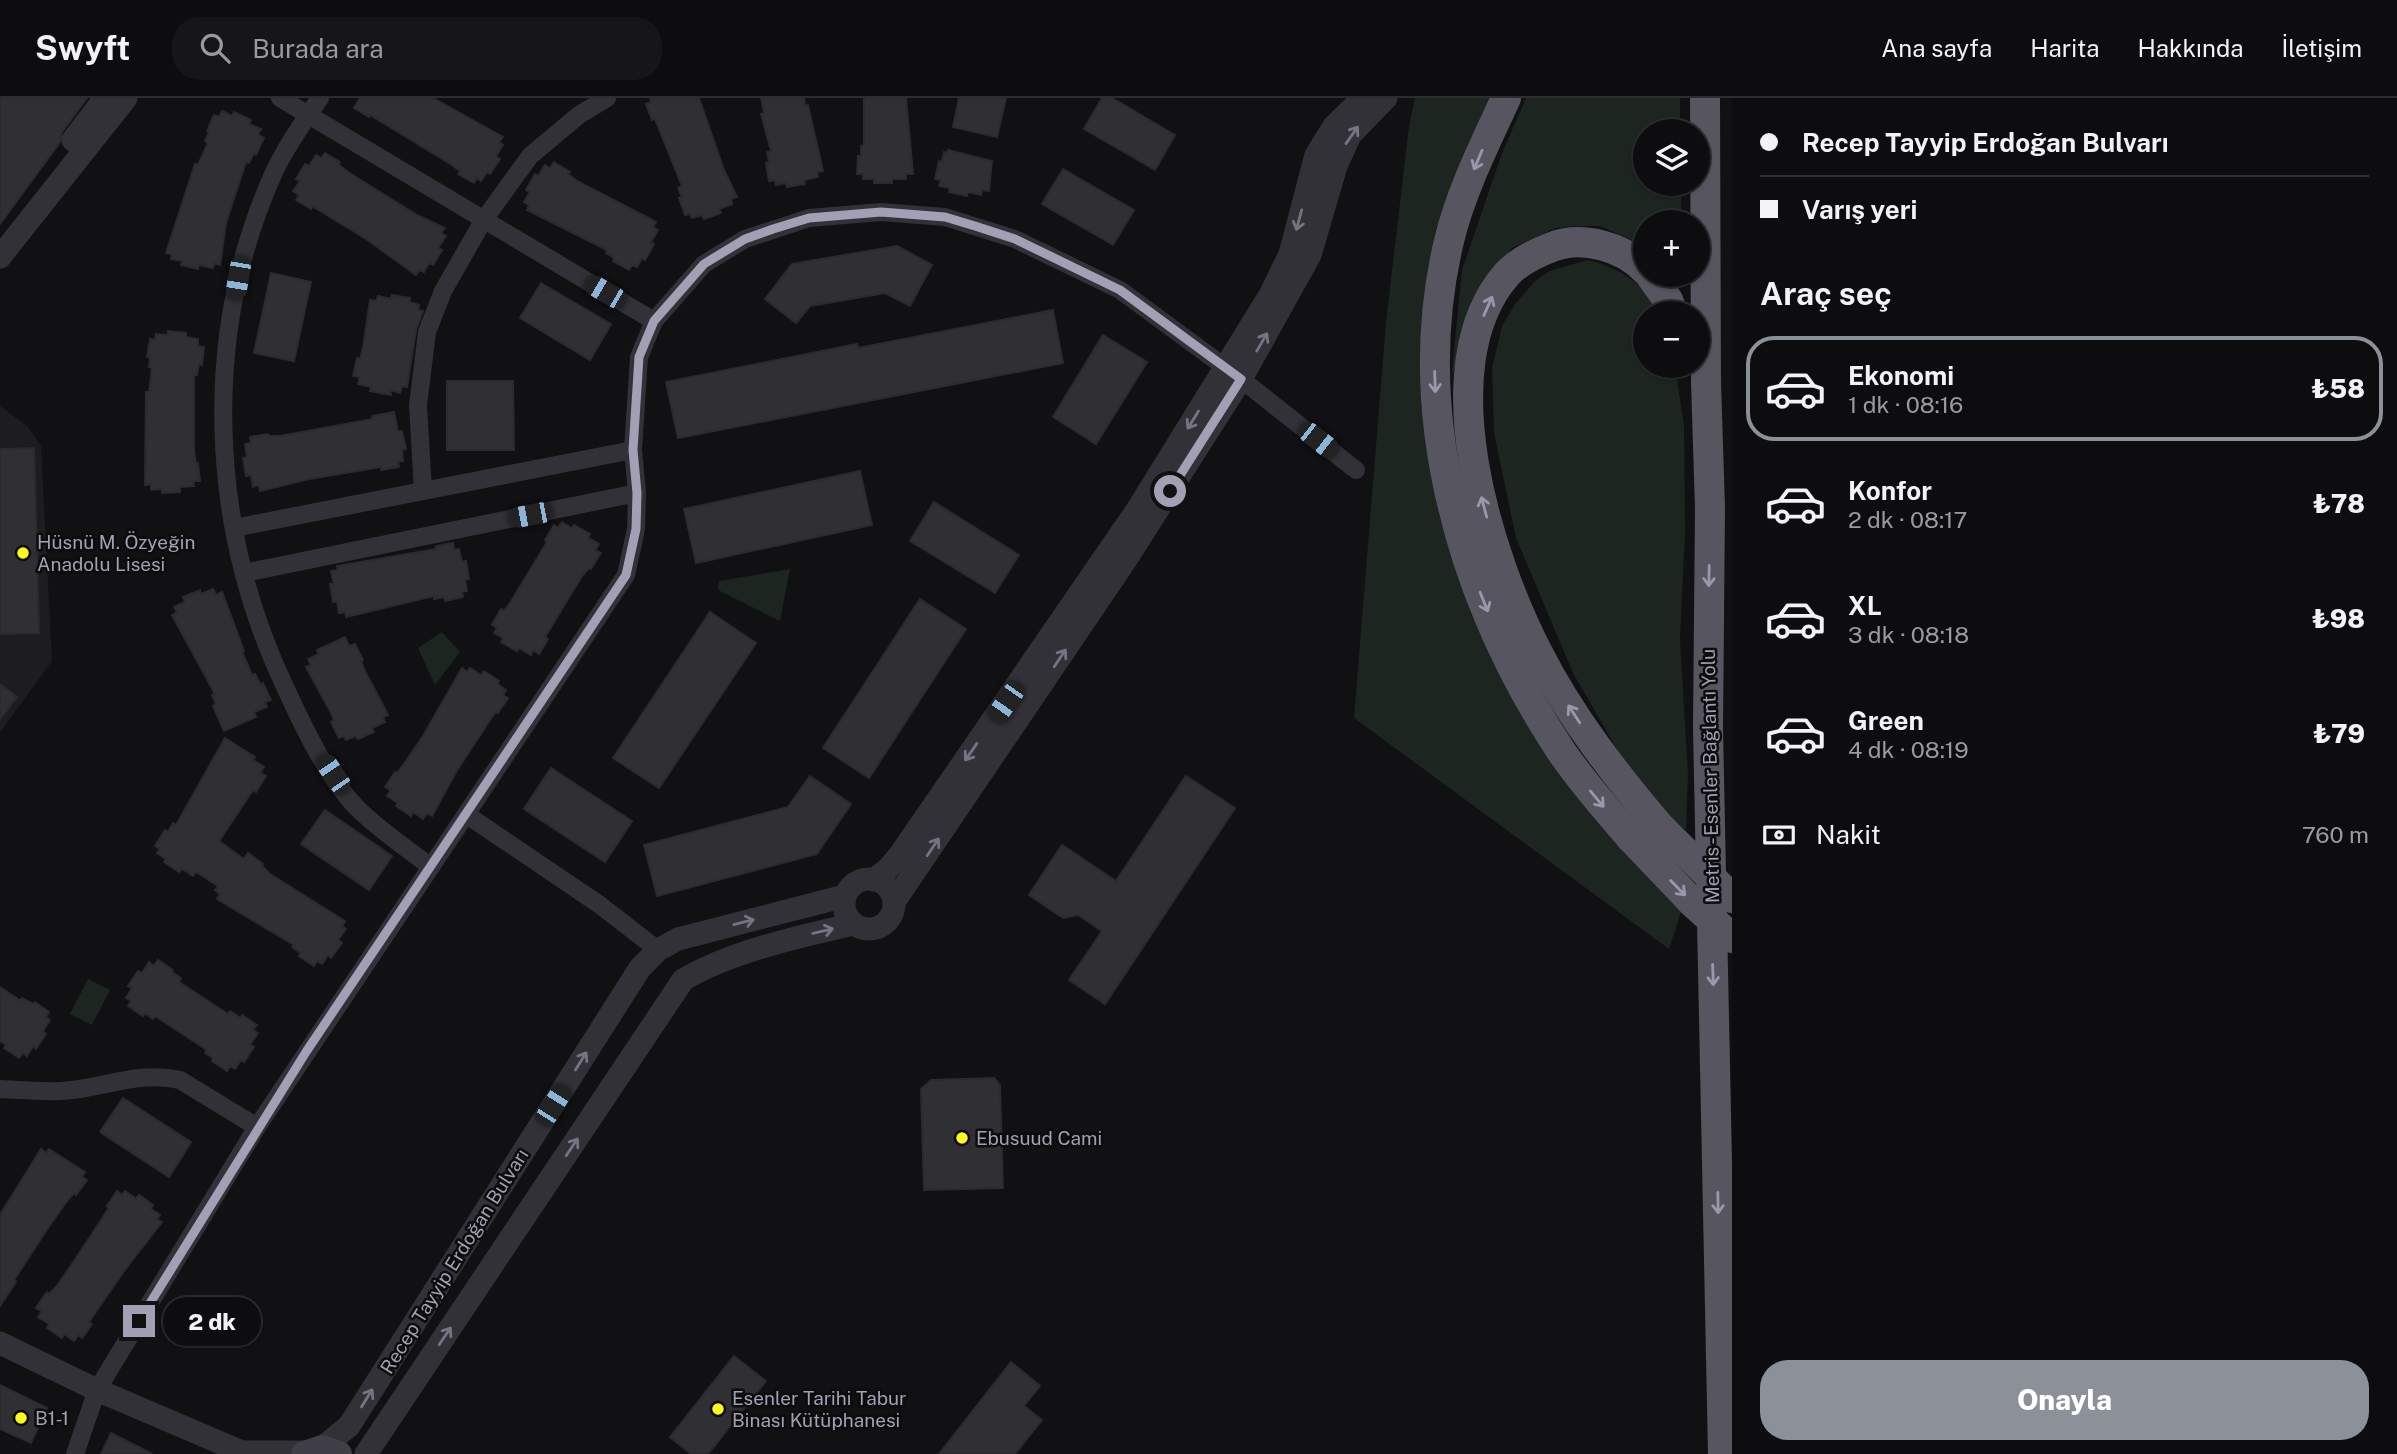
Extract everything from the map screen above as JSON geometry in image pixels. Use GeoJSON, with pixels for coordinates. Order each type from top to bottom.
{"type":"FeatureCollection","features":[{"type":"Feature","properties":{"kind":"highway"},"geometry":{"type":"LineString","coordinates":[[1506,98],[1464,194],[1453,224],[1444,265],[1435,363],[1439,433],[1458,527],[1495,631],[1529,700],[1562,753],[1631,838],[1692,902],[1732,938]]}},
{"type":"Feature","properties":{"kind":"highway","name":"Metris - Esenler Bağlantı Yolu"},"geometry":{"type":"LineString","coordinates":[[1705,98],[1706,382],[1710,508],[1708,741],[1723,1454]]}},
{"type":"Feature","properties":{"kind":"highway"},"geometry":{"type":"LineString","coordinates":[[1633,261],[1619,250],[1588,243],[1559,244],[1531,256],[1507,274],[1490,300],[1476,334],[1467,403],[1471,444],[1482,501],[1508,582],[1537,652],[1563,697],[1610,767],[1660,827],[1732,898]]}},
{"type":"Feature","properties":{"kind":"highway"},"geometry":{"type":"LineString","coordinates":[[1687,378],[1691,429],[1710,508]]}},
{"type":"Feature","properties":{"kind":"street"},"geometry":{"type":"LineString","coordinates":[[0,235],[105,98]]}},
{"type":"Feature","properties":{"kind":"street"},"geometry":{"type":"LineString","coordinates":[[0,257],[126,98]]}},
{"type":"Feature","properties":{"kind":"street"},"geometry":{"type":"LineString","coordinates":[[280,98],[654,321]]}},
{"type":"Feature","properties":{"kind":"street"},"geometry":{"type":"LineString","coordinates":[[320,98],[276,168],[238,278],[226,342],[223,421],[227,488],[244,573],[268,651],[310,740],[356,807],[430,867]]}},
{"type":"Feature","properties":{"kind":"street"},"geometry":{"type":"LineString","coordinates":[[423,491],[418,405],[427,332],[443,291],[484,221],[530,156],[579,115],[607,98]]}},
{"type":"Feature","properties":{"kind":"street"},"geometry":{"type":"LineString","coordinates":[[894,902],[886,886],[873,880],[858,881],[845,896],[844,907],[854,924],[872,928],[881,925],[893,911],[894,902],[1127,558],[1233,373],[1290,254],[1316,155],[1334,126],[1363,98]]}},
{"type":"Feature","properties":{"kind":"street"},"geometry":{"type":"LineString","coordinates":[[873,880],[900,856],[1233,373],[1310,255],[1336,166],[1350,135],[1386,98]]}},
{"type":"Feature","properties":{"kind":"street"},"geometry":{"type":"LineString","coordinates":[[75,1454],[97,1390],[257,1128],[626,575],[636,529],[637,493],[633,450],[639,357],[654,321],[704,264],[745,239],[809,218],[881,212],[945,217],[1015,239],[1107,283],[1233,373],[1356,470]]}},
{"type":"Feature","properties":{"kind":"street"},"geometry":{"type":"LineString","coordinates":[[234,528],[633,450]]}},
{"type":"Feature","properties":{"kind":"street"},"geometry":{"type":"LineString","coordinates":[[244,573],[637,493]]}},
{"type":"Feature","properties":{"kind":"street"},"geometry":{"type":"LineString","coordinates":[[467,815],[600,905],[658,950]]}},
{"type":"Feature","properties":{"kind":"street","name":"Recep Tayyip Erdoğan Bulvarı"},"geometry":{"type":"LineString","coordinates":[[318,1452],[349,1426],[640,968],[658,950],[678,939],[845,896]]}},
{"type":"Feature","properties":{"kind":"street","name":"Recep Tayyip Erdoğan Bulvarı"},"geometry":{"type":"LineString","coordinates":[[366,1454],[683,980],[701,969],[805,935],[854,924]]}},
{"type":"Feature","properties":{"kind":"street"},"geometry":{"type":"LineString","coordinates":[[0,1089],[61,1091],[148,1076],[167,1077],[180,1080],[257,1128]]}},
{"type":"Feature","properties":{"kind":"street"},"geometry":{"type":"LineString","coordinates":[[0,1343],[97,1390],[244,1453],[318,1452]]}},
{"type":"Feature","properties":{"kind":"shaded area"},"geometry":{"type":"Polygon","coordinates":[[[1415,98],[1495,98],[1423,393],[1438,512],[1473,619],[1556,764],[1681,912],[1669,949],[1354,718],[1386,322],[1409,126],[1415,98]]]}},
{"type":"Feature","properties":{"kind":"shaded area"},"geometry":{"type":"Polygon","coordinates":[[[1526,98],[1680,98],[1680,119],[1633,119],[1633,196],[1681,196],[1681,210],[1633,210],[1633,241],[1600,226],[1577,226],[1556,228],[1512,248],[1472,300],[1451,381],[1462,270],[1502,153],[1526,98]]]}},
{"type":"Feature","properties":{"kind":"shaded area"},"geometry":{"type":"Polygon","coordinates":[[[1587,260],[1630,278],[1633,287],[1640,287],[1653,301],[1633,301],[1633,378],[1677,378],[1684,425],[1685,532],[1680,639],[1688,775],[1686,830],[1665,814],[1627,767],[1573,673],[1516,538],[1494,433],[1492,368],[1502,326],[1515,304],[1535,281],[1550,271],[1587,260]]]}},
{"type":"Feature","properties":{"kind":"shaded area","name":"Hüsnü M. Özyeğin Anadolu Lisesi"},"geometry":{"type":"Polygon","coordinates":[[[0,406],[28,427],[41,446],[52,661],[0,732],[0,406]]]}},
{"type":"Feature","properties":{"kind":"shaded area"},"geometry":{"type":"Polygon","coordinates":[[[790,569],[780,621],[718,590],[719,581],[790,569]]]}},
{"type":"Feature","properties":{"kind":"shaded area"},"geometry":{"type":"Polygon","coordinates":[[[442,632],[460,652],[435,685],[418,648],[442,632]]]}},
{"type":"Feature","properties":{"kind":"shaded area"},"geometry":{"type":"Polygon","coordinates":[[[88,979],[110,990],[92,1025],[70,1014],[88,979]]]}},
{"type":"Feature","properties":{"kind":"building"},"geometry":{"type":"Polygon","coordinates":[[[0,98],[87,98],[62,132],[60,142],[0,224],[0,98]]]}},
{"type":"Feature","properties":{"kind":"building"},"geometry":{"type":"Polygon","coordinates":[[[360,98],[433,98],[503,137],[499,142],[503,145],[496,156],[500,159],[490,174],[487,172],[481,181],[477,178],[474,183],[458,174],[460,171],[452,165],[354,108],[360,98]]]}},
{"type":"Feature","properties":{"kind":"building"},"geometry":{"type":"Polygon","coordinates":[[[650,98],[699,98],[724,170],[737,197],[731,199],[732,204],[719,209],[721,213],[704,219],[702,215],[692,218],[690,214],[685,215],[679,198],[682,197],[678,188],[682,186],[655,119],[652,120],[646,104],[651,102],[650,98]]]}},
{"type":"Feature","properties":{"kind":"building"},"geometry":{"type":"Polygon","coordinates":[[[761,98],[804,98],[805,106],[808,105],[823,171],[817,172],[818,177],[804,180],[805,184],[787,187],[786,183],[776,185],[775,180],[769,181],[766,163],[769,162],[767,152],[771,151],[761,114],[764,113],[761,98]]]}},
{"type":"Feature","properties":{"kind":"building"},"geometry":{"type":"Polygon","coordinates":[[[864,98],[906,98],[913,174],[906,174],[906,179],[892,179],[892,183],[874,183],[874,179],[863,179],[863,174],[857,174],[858,156],[861,156],[861,146],[864,145],[864,98]]]}},
{"type":"Feature","properties":{"kind":"building"},"geometry":{"type":"Polygon","coordinates":[[[959,98],[1006,98],[997,137],[953,127],[959,98]]]}},
{"type":"Feature","properties":{"kind":"building"},"geometry":{"type":"Polygon","coordinates":[[[1102,98],[1112,98],[1175,135],[1155,170],[1084,129],[1102,98]]]}},
{"type":"Feature","properties":{"kind":"building"},"geometry":{"type":"Polygon","coordinates":[[[222,111],[232,116],[234,112],[251,120],[249,124],[261,129],[258,135],[264,138],[256,155],[254,153],[249,163],[246,162],[226,223],[220,265],[214,263],[213,268],[199,265],[198,269],[181,265],[182,261],[171,259],[172,254],[166,253],[195,164],[198,165],[208,143],[205,141],[209,132],[207,131],[214,115],[219,117],[222,111]]]}},
{"type":"Feature","properties":{"kind":"building"},"geometry":{"type":"Polygon","coordinates":[[[948,150],[992,161],[989,191],[982,190],[981,195],[968,192],[967,196],[949,192],[950,188],[939,186],[941,180],[935,179],[939,161],[942,162],[944,152],[947,153],[948,150]]]}},
{"type":"Feature","properties":{"kind":"building"},"geometry":{"type":"Polygon","coordinates":[[[325,153],[340,162],[339,165],[348,172],[417,215],[445,228],[441,233],[446,236],[438,248],[442,250],[433,265],[429,263],[424,272],[419,270],[416,275],[366,239],[312,206],[311,209],[296,200],[299,195],[293,191],[300,181],[296,179],[305,164],[309,166],[316,155],[321,158],[325,153]]]}},
{"type":"Feature","properties":{"kind":"building"},"geometry":{"type":"Polygon","coordinates":[[[554,162],[570,172],[568,174],[577,181],[656,222],[653,227],[658,230],[651,242],[654,244],[645,260],[642,258],[637,267],[632,265],[629,270],[613,261],[614,258],[606,253],[607,250],[527,210],[529,205],[524,202],[530,192],[526,190],[535,174],[538,176],[545,165],[550,168],[554,162]]]}},
{"type":"Feature","properties":{"kind":"building"},"geometry":{"type":"Polygon","coordinates":[[[1063,169],[1134,210],[1113,245],[1042,204],[1063,169]]]}},
{"type":"Feature","properties":{"kind":"building"},"geometry":{"type":"Polygon","coordinates":[[[897,246],[932,265],[910,306],[885,293],[810,306],[796,323],[765,299],[792,264],[897,246]]]}},
{"type":"Feature","properties":{"kind":"building"},"geometry":{"type":"Polygon","coordinates":[[[271,273],[311,282],[294,361],[254,353],[271,273]]]}},
{"type":"Feature","properties":{"kind":"building"},"geometry":{"type":"Polygon","coordinates":[[[541,283],[611,324],[590,360],[520,318],[541,283]]]}},
{"type":"Feature","properties":{"kind":"building"},"geometry":{"type":"Polygon","coordinates":[[[392,295],[410,298],[409,302],[419,305],[418,310],[423,311],[416,330],[407,387],[402,386],[400,393],[390,390],[391,395],[370,391],[371,387],[358,384],[360,377],[353,376],[357,358],[360,359],[363,348],[370,300],[376,301],[378,296],[391,299],[392,295]]]}},
{"type":"Feature","properties":{"kind":"building"},"geometry":{"type":"Polygon","coordinates":[[[1053,310],[1063,363],[678,438],[666,382],[857,344],[858,348],[1053,310]]]}},
{"type":"Feature","properties":{"kind":"building"},"geometry":{"type":"Polygon","coordinates":[[[168,331],[186,333],[186,337],[198,339],[198,346],[204,347],[202,365],[199,364],[197,375],[194,375],[194,451],[200,481],[193,481],[194,486],[180,487],[180,492],[162,493],[162,489],[151,490],[151,484],[145,485],[146,392],[149,392],[152,368],[149,367],[150,357],[147,357],[150,339],[155,340],[156,334],[168,335],[168,331]]]}},
{"type":"Feature","properties":{"kind":"building"},"geometry":{"type":"Polygon","coordinates":[[[1103,335],[1147,362],[1096,444],[1053,417],[1103,335]]]}},
{"type":"Feature","properties":{"kind":"building"},"geometry":{"type":"Polygon","coordinates":[[[447,381],[513,381],[514,450],[447,450],[447,381]]]}},
{"type":"Feature","properties":{"kind":"building"},"geometry":{"type":"Polygon","coordinates":[[[394,412],[398,432],[402,431],[406,449],[402,450],[403,461],[398,461],[399,467],[381,470],[381,467],[309,479],[260,491],[259,485],[253,487],[251,475],[246,476],[243,458],[247,457],[245,444],[251,443],[250,437],[268,434],[280,436],[373,419],[372,416],[394,412]]]}},
{"type":"Feature","properties":{"kind":"building"},"geometry":{"type":"Polygon","coordinates":[[[34,448],[39,633],[0,634],[0,449],[34,448]]]}},
{"type":"Feature","properties":{"kind":"building"},"geometry":{"type":"Polygon","coordinates":[[[860,471],[872,525],[696,563],[684,509],[860,471]]]}},
{"type":"Feature","properties":{"kind":"building"},"geometry":{"type":"Polygon","coordinates":[[[934,502],[1019,555],[995,593],[910,541],[934,502]]]}},
{"type":"Feature","properties":{"kind":"building"},"geometry":{"type":"Polygon","coordinates":[[[562,522],[590,534],[588,538],[599,544],[595,550],[601,553],[591,569],[582,576],[545,637],[548,639],[539,654],[533,650],[531,655],[519,648],[517,651],[501,642],[503,638],[494,633],[497,628],[492,625],[501,609],[504,611],[510,603],[547,542],[545,540],[554,525],[558,528],[562,522]]]}},
{"type":"Feature","properties":{"kind":"building"},"geometry":{"type":"Polygon","coordinates":[[[453,543],[454,550],[459,549],[462,562],[466,561],[469,579],[465,580],[467,591],[462,592],[463,597],[445,601],[444,597],[434,599],[434,596],[346,617],[345,612],[339,613],[337,601],[333,602],[330,584],[334,584],[331,571],[338,570],[337,566],[436,549],[436,546],[453,543]]]}},
{"type":"Feature","properties":{"kind":"building"},"geometry":{"type":"Polygon","coordinates":[[[213,589],[216,595],[222,592],[252,675],[255,674],[261,685],[263,683],[271,700],[265,702],[267,707],[254,712],[256,717],[224,731],[213,706],[216,704],[212,695],[215,694],[172,615],[177,612],[174,607],[185,602],[183,597],[200,590],[201,594],[213,589]]]}},
{"type":"Feature","properties":{"kind":"building"},"geometry":{"type":"Polygon","coordinates":[[[920,599],[966,629],[869,778],[823,748],[920,599]]]}},
{"type":"Feature","properties":{"kind":"building"},"geometry":{"type":"Polygon","coordinates":[[[710,612],[756,643],[659,788],[613,758],[710,612]]]}},
{"type":"Feature","properties":{"kind":"building"},"geometry":{"type":"Polygon","coordinates":[[[345,637],[349,646],[355,644],[365,671],[388,715],[383,717],[385,722],[372,728],[374,732],[358,739],[356,736],[346,740],[344,736],[339,738],[331,722],[334,720],[330,711],[306,667],[311,665],[308,659],[319,654],[317,650],[345,637]]]}},
{"type":"Feature","properties":{"kind":"building"},"geometry":{"type":"Polygon","coordinates":[[[462,668],[467,672],[470,668],[481,675],[484,671],[499,681],[497,684],[506,690],[503,695],[508,698],[456,772],[432,816],[427,813],[423,819],[413,812],[411,816],[387,796],[391,790],[385,787],[423,736],[462,668]]]}},
{"type":"Feature","properties":{"kind":"building"},"geometry":{"type":"Polygon","coordinates":[[[0,684],[17,697],[0,719],[0,684]]]}},
{"type":"Feature","properties":{"kind":"building"},"geometry":{"type":"Polygon","coordinates":[[[225,738],[255,757],[253,760],[264,767],[260,773],[266,776],[256,792],[253,790],[219,841],[244,859],[248,853],[263,864],[270,874],[345,921],[342,926],[346,929],[338,940],[342,943],[331,958],[328,955],[322,964],[317,961],[314,966],[299,956],[301,953],[292,947],[294,945],[217,899],[220,894],[215,890],[218,886],[196,872],[193,876],[182,869],[179,872],[164,862],[166,859],[157,853],[160,849],[155,846],[165,830],[168,832],[173,823],[176,825],[225,738]]]}},
{"type":"Feature","properties":{"kind":"building"},"geometry":{"type":"Polygon","coordinates":[[[551,768],[632,821],[605,862],[524,809],[551,768]]]}},
{"type":"Feature","properties":{"kind":"building"},"geometry":{"type":"Polygon","coordinates":[[[810,776],[851,804],[817,854],[657,896],[644,845],[788,807],[810,776]]]}},
{"type":"Feature","properties":{"kind":"building"},"geometry":{"type":"Polygon","coordinates":[[[1186,776],[1235,808],[1105,1004],[1069,980],[1102,931],[1078,915],[1063,918],[1029,895],[1062,845],[1116,881],[1186,776]]]}},
{"type":"Feature","properties":{"kind":"building"},"geometry":{"type":"Polygon","coordinates":[[[325,810],[392,856],[369,890],[301,844],[325,810]]]}},
{"type":"Feature","properties":{"kind":"building"},"geometry":{"type":"Polygon","coordinates":[[[158,960],[181,978],[179,982],[228,1014],[230,1011],[241,1018],[242,1015],[257,1025],[253,1030],[258,1033],[250,1045],[254,1047],[244,1062],[241,1060],[235,1069],[230,1066],[227,1071],[212,1061],[213,1058],[205,1053],[207,1050],[155,1016],[153,1019],[145,1013],[143,1016],[128,1006],[131,1001],[126,998],[132,988],[128,986],[138,971],[142,973],[149,962],[154,966],[158,960]]]}},
{"type":"Feature","properties":{"kind":"building"},"geometry":{"type":"Polygon","coordinates":[[[0,987],[21,1001],[22,998],[33,1004],[35,1002],[49,1012],[46,1017],[50,1020],[43,1031],[46,1034],[36,1049],[33,1046],[27,1056],[23,1053],[19,1058],[4,1048],[6,1045],[0,1041],[0,987]]]}},
{"type":"Feature","properties":{"kind":"building","name":"Ebusuud Cami"},"geometry":{"type":"Polygon","coordinates":[[[994,1078],[1000,1085],[1003,1188],[924,1190],[921,1089],[931,1080],[994,1078]]]}},
{"type":"Feature","properties":{"kind":"building"},"geometry":{"type":"Polygon","coordinates":[[[123,1098],[191,1142],[169,1177],[100,1132],[123,1098]]]}},
{"type":"Feature","properties":{"kind":"building"},"geometry":{"type":"Polygon","coordinates":[[[41,1149],[46,1153],[49,1149],[85,1172],[82,1177],[87,1180],[76,1195],[74,1193],[67,1201],[48,1228],[0,1306],[0,1215],[41,1149]]]}},
{"type":"Feature","properties":{"kind":"building"},"geometry":{"type":"Polygon","coordinates":[[[117,1191],[122,1195],[125,1191],[136,1199],[139,1195],[153,1205],[151,1209],[160,1215],[157,1219],[162,1222],[124,1271],[89,1322],[92,1324],[82,1338],[78,1335],[74,1341],[64,1334],[62,1338],[47,1328],[49,1324],[38,1317],[42,1311],[36,1308],[47,1292],[49,1294],[57,1286],[109,1208],[107,1206],[117,1191]]]}},
{"type":"Feature","properties":{"kind":"building","name":"Esenler Tarihi Tabur Binası Kütüphanesi"},"geometry":{"type":"Polygon","coordinates":[[[734,1356],[766,1381],[708,1454],[691,1454],[670,1437],[734,1356]]]}},
{"type":"Feature","properties":{"kind":"building"},"geometry":{"type":"Polygon","coordinates":[[[1011,1362],[1040,1386],[1024,1406],[1042,1420],[1015,1454],[939,1454],[1011,1362]]]}},
{"type":"Feature","properties":{"kind":"building","name":"B1-1"},"geometry":{"type":"Polygon","coordinates":[[[0,1385],[47,1408],[31,1443],[0,1429],[0,1385]]]}},
{"type":"Feature","properties":{"kind":"building"},"geometry":{"type":"Polygon","coordinates":[[[111,1433],[152,1454],[101,1454],[111,1433]]]}},
{"type":"Feature","properties":{"kind":"place","name":"Hüsnü M. Özyeğin Anadolu Lisesi"},"geometry":{"type":"Point","coordinates":[23,553]}},
{"type":"Feature","properties":{"kind":"place","name":"Ebusuud Cami"},"geometry":{"type":"Point","coordinates":[962,1138]}},
{"type":"Feature","properties":{"kind":"place","name":"Esenler Tarihi Tabur Binası Kütüphanesi"},"geometry":{"type":"Point","coordinates":[718,1409]}},
{"type":"Feature","properties":{"kind":"place","name":"B1-1"},"geometry":{"type":"Point","coordinates":[21,1418]}},
{"type":"Feature","properties":{"kind":"route"},"geometry":{"type":"LineString","coordinates":[[139,1321],[306,1052],[626,575],[636,529],[637,493],[633,450],[639,357],[654,321],[704,264],[745,239],[809,218],[881,212],[945,217],[1015,239],[1107,283],[1241,379],[1170,491]]}}]}
